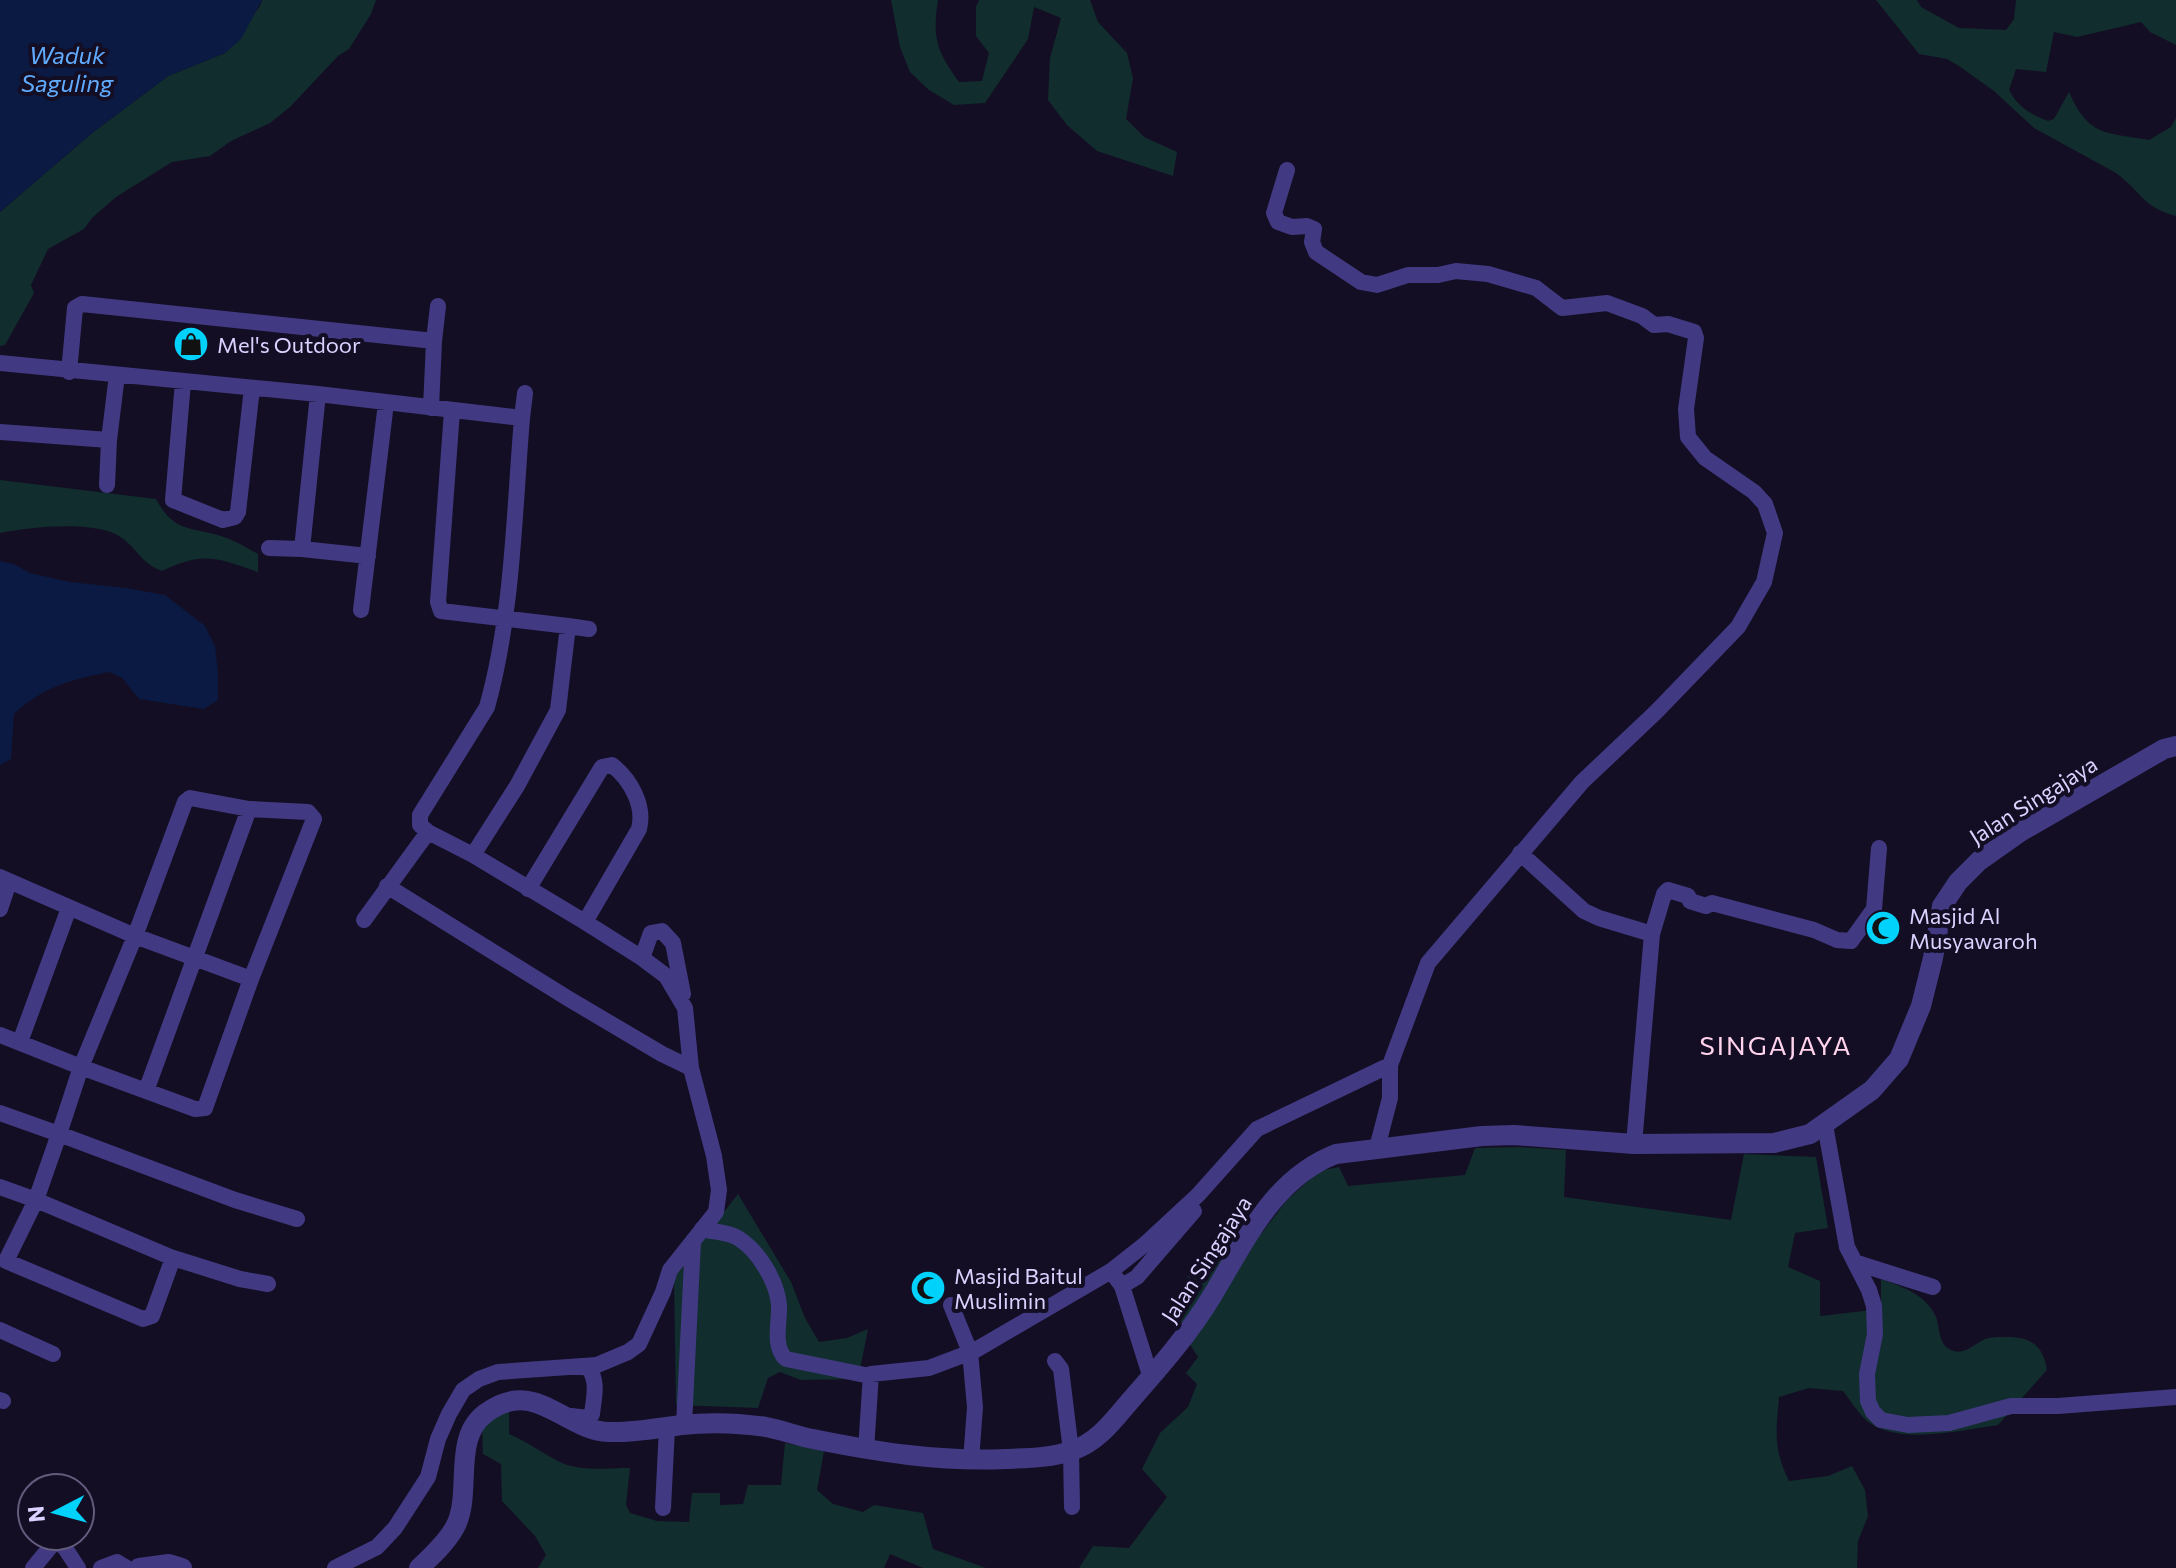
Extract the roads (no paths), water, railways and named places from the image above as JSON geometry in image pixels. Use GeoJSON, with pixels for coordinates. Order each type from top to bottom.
{"type":"FeatureCollection","features":[{"type":"Feature","properties":{"kind":"street"},"geometry":{"type":"LineString","coordinates":[[1287,170],[1274,213],[1278,222],[1314,229],[1312,242],[1316,252],[1361,282],[1377,285],[1408,275],[1438,275],[1456,271],[1488,274],[1536,288],[1562,308],[1607,303],[1642,316],[1654,325],[1668,324],[1694,332],[1696,338],[1686,409],[1688,437],[1705,458],[1754,492],[1765,504],[1775,533],[1764,582],[1738,627],[1656,712],[1582,782],[1428,963],[1390,1065],[1390,1098],[1377,1148]]}},
{"type":"Feature","properties":{"kind":"street"},"geometry":{"type":"LineString","coordinates":[[69,372],[75,308],[82,304],[434,341]]}},
{"type":"Feature","properties":{"kind":"street"},"geometry":{"type":"LineString","coordinates":[[431,408],[438,306]]}},
{"type":"Feature","properties":{"kind":"street"},"geometry":{"type":"LineString","coordinates":[[0,363],[318,394],[522,418]]}},
{"type":"Feature","properties":{"kind":"street"},"geometry":{"type":"LineString","coordinates":[[107,485],[117,375]]}},
{"type":"Feature","properties":{"kind":"street"},"geometry":{"type":"LineString","coordinates":[[183,382],[173,500],[223,520],[235,517],[238,512],[252,388]]}},
{"type":"Feature","properties":{"kind":"street"},"geometry":{"type":"LineString","coordinates":[[525,393],[505,619],[487,707],[419,818],[420,825],[642,958],[666,976],[685,1008]]}},
{"type":"Feature","properties":{"kind":"street"},"geometry":{"type":"LineString","coordinates":[[302,549],[318,394]]}},
{"type":"Feature","properties":{"kind":"street"},"geometry":{"type":"LineString","coordinates":[[361,610],[386,403]]}},
{"type":"Feature","properties":{"kind":"street"},"geometry":{"type":"LineString","coordinates":[[452,411],[439,606],[446,613],[589,629]]}},
{"type":"Feature","properties":{"kind":"street"},"geometry":{"type":"LineString","coordinates":[[0,432],[109,440]]}},
{"type":"Feature","properties":{"kind":"street"},"geometry":{"type":"LineString","coordinates":[[269,548],[368,556]]}},
{"type":"Feature","properties":{"kind":"street"},"geometry":{"type":"LineString","coordinates":[[473,855],[517,786],[558,710],[568,626]]}},
{"type":"Feature","properties":{"kind":"street","name":"Jalan Singajaya"},"geometry":{"type":"LineString","coordinates":[[419,1568],[455,1528],[463,1506],[468,1445],[481,1416],[506,1402],[538,1403],[593,1430],[609,1432],[716,1424],[766,1427],[901,1456],[971,1461],[1052,1456],[1086,1445],[1105,1429],[1151,1378],[1198,1317],[1255,1223],[1282,1189],[1321,1159],[1377,1148],[1514,1135],[1634,1144],[1774,1143],[1810,1134],[1872,1090],[1899,1059],[1921,1006],[1942,906],[1958,882],[1979,861],[2020,832],[2164,749],[2176,746]]}},
{"type":"Feature","properties":{"kind":"street"},"geometry":{"type":"LineString","coordinates":[[528,889],[602,767],[612,765],[620,771],[638,800],[642,817],[639,829],[585,922]]}},
{"type":"Feature","properties":{"kind":"street"},"geometry":{"type":"LineString","coordinates":[[0,1035],[81,1067],[195,1109],[208,1106],[251,979],[314,819],[308,812],[249,809],[196,798],[187,799],[81,1067],[36,1200],[3,1260],[148,1319],[152,1316],[173,1258]]}},
{"type":"Feature","properties":{"kind":"street"},"geometry":{"type":"LineString","coordinates":[[146,1091],[249,809]]}},
{"type":"Feature","properties":{"kind":"street"},"geometry":{"type":"LineString","coordinates":[[364,920],[428,832]]}},
{"type":"Feature","properties":{"kind":"street"},"geometry":{"type":"LineString","coordinates":[[1634,1144],[1652,934],[1662,899],[1668,890],[1688,896],[1690,901],[1697,904],[1712,903],[1814,930],[1844,942],[1851,941],[1874,909],[1879,848]]}},
{"type":"Feature","properties":{"kind":"street"},"geometry":{"type":"LineString","coordinates":[[1520,853],[1584,911],[1652,934]]}},
{"type":"Feature","properties":{"kind":"street"},"geometry":{"type":"LineString","coordinates":[[0,909],[5,880],[135,936],[251,979]]}},
{"type":"Feature","properties":{"kind":"street"},"geometry":{"type":"LineString","coordinates":[[387,886],[635,1039],[691,1068]]}},
{"type":"Feature","properties":{"kind":"street"},"geometry":{"type":"LineString","coordinates":[[20,1042],[69,908]]}},
{"type":"Feature","properties":{"kind":"street"},"geometry":{"type":"LineString","coordinates":[[335,1568],[377,1547],[395,1528],[428,1477],[438,1439],[463,1390],[479,1379],[498,1372],[587,1366],[628,1352],[639,1344],[670,1270],[716,1212],[719,1190],[714,1156],[691,1068],[685,1008],[673,943],[662,931],[651,933],[642,958]]}},
{"type":"Feature","properties":{"kind":"street"},"geometry":{"type":"LineString","coordinates":[[697,1235],[735,1237],[747,1245],[774,1280],[779,1304],[778,1343],[780,1354],[786,1359],[870,1376],[929,1368],[970,1352],[1111,1271],[1198,1195],[1257,1129],[1390,1065]]}},
{"type":"Feature","properties":{"kind":"street"},"geometry":{"type":"LineString","coordinates":[[0,1113],[235,1200],[297,1219]]}},
{"type":"Feature","properties":{"kind":"street"},"geometry":{"type":"LineString","coordinates":[[1825,1125],[1847,1247],[1857,1263],[1874,1306],[1875,1334],[1867,1374],[1868,1401],[1881,1420],[1908,1425],[1949,1423],[2011,1406],[2058,1406],[2176,1397]]}},
{"type":"Feature","properties":{"kind":"street"},"geometry":{"type":"LineString","coordinates":[[0,1187],[173,1258],[240,1279],[268,1284]]}},
{"type":"Feature","properties":{"kind":"street"},"geometry":{"type":"LineString","coordinates":[[1122,1286],[1137,1277],[1199,1205]]}},
{"type":"Feature","properties":{"kind":"street"},"geometry":{"type":"LineString","coordinates":[[663,1508],[676,1426],[697,1235]]}},
{"type":"Feature","properties":{"kind":"street"},"geometry":{"type":"LineString","coordinates":[[1857,1263],[1933,1287]]}},
{"type":"Feature","properties":{"kind":"street"},"geometry":{"type":"LineString","coordinates":[[1111,1271],[1122,1286],[1151,1378]]}},
{"type":"Feature","properties":{"kind":"street"},"geometry":{"type":"LineString","coordinates":[[951,1305],[970,1352],[975,1407],[971,1461]]}},
{"type":"Feature","properties":{"kind":"street"},"geometry":{"type":"LineString","coordinates":[[0,1330],[53,1354]]}},
{"type":"Feature","properties":{"kind":"street"},"geometry":{"type":"LineString","coordinates":[[1055,1361],[1061,1369],[1071,1451],[1072,1507]]}},
{"type":"Feature","properties":{"kind":"street"},"geometry":{"type":"LineString","coordinates":[[566,1415],[590,1417],[595,1383],[593,1373],[587,1366]]}},
{"type":"Feature","properties":{"kind":"street"},"geometry":{"type":"LineString","coordinates":[[866,1450],[870,1376]]}},
{"type":"Feature","properties":{"kind":"street"},"geometry":{"type":"LineString","coordinates":[[33,1568],[56,1540],[78,1568]]}},
{"type":"Feature","properties":{"kind":"street"},"geometry":{"type":"LineString","coordinates":[[101,1568],[117,1562],[127,1568]]}},
{"type":"Feature","properties":{"kind":"street"},"geometry":{"type":"LineString","coordinates":[[139,1568],[169,1564],[182,1568]]}},
{"type":"Feature","properties":{"kind":"water","name":"Waduk Saguling"},"geometry":{"type":"Polygon","coordinates":[[[0,0],[262,0],[241,39],[225,53],[168,76],[92,133],[0,212],[0,0]]]}},
{"type":"Feature","properties":{"kind":"water"},"geometry":{"type":"Polygon","coordinates":[[[0,561],[14,564],[30,573],[70,582],[165,595],[205,626],[215,646],[218,700],[204,709],[139,699],[122,678],[110,672],[84,677],[35,697],[14,714],[11,759],[0,765],[0,561]]]}},
{"type":"Feature","properties":{"kind":"place","name":"Mel's Outdoor"},"geometry":{"type":"Point","coordinates":[191,344]}},
{"type":"Feature","properties":{"kind":"place","name":"Masjid Al Musyawaroh"},"geometry":{"type":"Point","coordinates":[1883,928]}},
{"type":"Feature","properties":{"kind":"place","name":"Masjid Baitul Muslimin"},"geometry":{"type":"Point","coordinates":[928,1288]}},
{"type":"Feature","properties":{"kind":"district","name":"SINGAJAYA"},"geometry":{"type":"Point","coordinates":[1776,1044]}}]}
